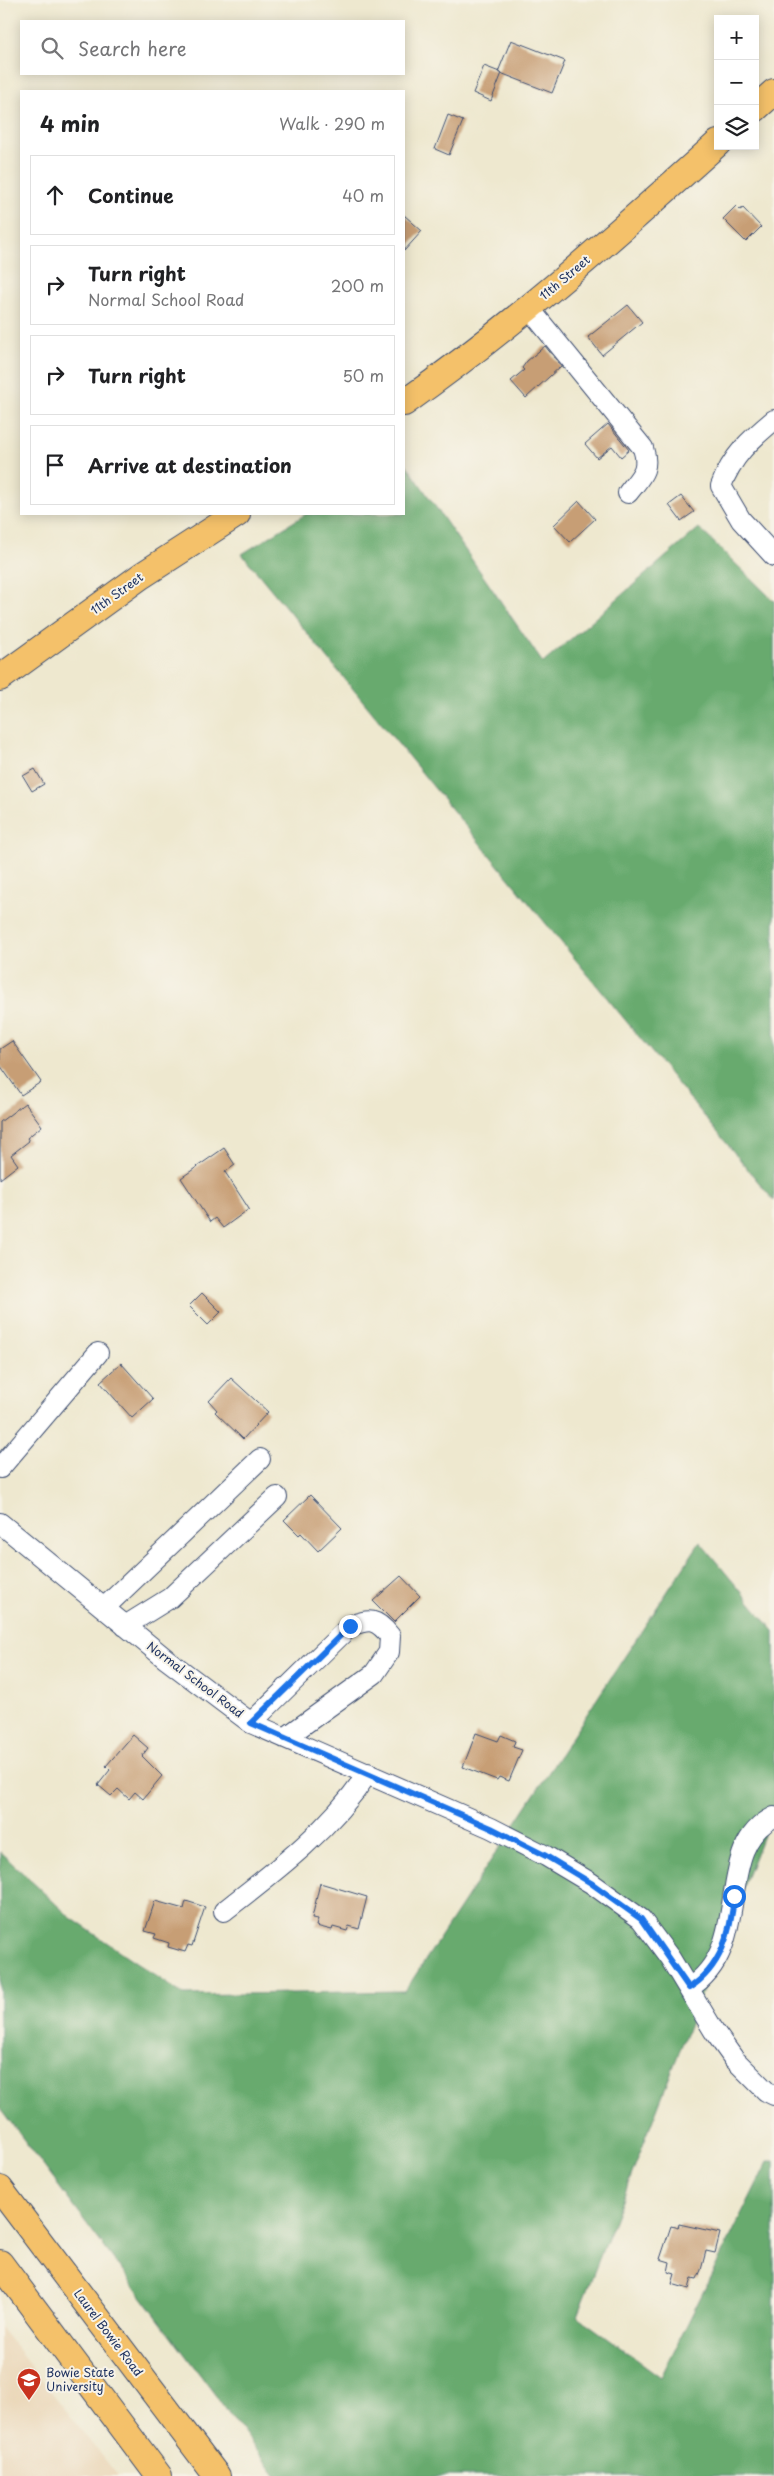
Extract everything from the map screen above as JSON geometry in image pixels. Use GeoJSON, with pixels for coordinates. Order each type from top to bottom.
{"type":"FeatureCollection","features":[{"type":"Feature","properties":{"kind":"main road"},"geometry":{"type":"LineString","coordinates":[[759,105],[774,92]]}},
{"type":"Feature","properties":{"kind":"main road","name":"11th Street"},"geometry":{"type":"LineString","coordinates":[[405,402],[528,308],[592,255],[714,147]]}},
{"type":"Feature","properties":{"kind":"main road","name":"11th Street"},"geometry":{"type":"LineString","coordinates":[[0,678],[141,576],[235,515]]}},
{"type":"Feature","properties":{"kind":"main road","name":"Laurel Bowie Road"},"geometry":{"type":"LineString","coordinates":[[0,2189],[217,2476]]}},
{"type":"Feature","properties":{"kind":"main road"},"geometry":{"type":"LineString","coordinates":[[0,2263],[159,2476]]}},
{"type":"Feature","properties":{"kind":"street"},"geometry":{"type":"LineString","coordinates":[[528,308],[643,448],[647,460],[645,471],[628,493]]}},
{"type":"Feature","properties":{"kind":"street"},"geometry":{"type":"LineString","coordinates":[[774,420],[752,438],[729,465],[721,486],[741,520],[774,556]]}},
{"type":"Feature","properties":{"kind":"street"},"geometry":{"type":"LineString","coordinates":[[0,1468],[98,1353]]}},
{"type":"Feature","properties":{"kind":"street"},"geometry":{"type":"LineString","coordinates":[[104,1608],[260,1459]]}},
{"type":"Feature","properties":{"kind":"street"},"geometry":{"type":"LineString","coordinates":[[125,1626],[170,1598],[276,1497]]}},
{"type":"Feature","properties":{"kind":"street","name":"Normal School Road"},"geometry":{"type":"LineString","coordinates":[[0,1523],[125,1626],[251,1723],[368,1773],[515,1840],[591,1883],[641,1919],[689,1988],[714,2031],[734,2059],[766,2091],[774,2095]]}},
{"type":"Feature","properties":{"kind":"street"},"geometry":{"type":"LineString","coordinates":[[251,1723],[350,1626],[366,1620],[380,1624],[390,1636],[389,1652],[374,1674],[285,1738]]}},
{"type":"Feature","properties":{"kind":"street"},"geometry":{"type":"LineString","coordinates":[[224,1911],[290,1860],[311,1840],[354,1794],[368,1773]]}},
{"type":"Feature","properties":{"kind":"street"},"geometry":{"type":"LineString","coordinates":[[689,1988],[704,1979],[720,1954],[733,1910],[736,1869],[743,1852],[756,1832],[774,1817]]}},
{"type":"Feature","properties":{"kind":"shaded area","name":"Bowie State University"},"geometry":{"type":"Polygon","coordinates":[[[0,2327],[118,2476],[0,2476],[0,2327]]]}},
{"type":"Feature","properties":{"kind":"green space"},"geometry":{"type":"Polygon","coordinates":[[[405,462],[543,663],[699,528],[774,601],[774,1201],[242,554],[304,515],[405,515],[405,462]]]}},
{"type":"Feature","properties":{"kind":"green space"},"geometry":{"type":"Polygon","coordinates":[[[700,1542],[774,1631],[774,1807],[577,2316],[661,2377],[768,2161],[774,2161],[774,2476],[276,2476],[0,2108],[0,1852],[71,1918],[184,1995],[405,1991],[700,1542]]]}},
{"type":"Feature","properties":{"kind":"building"},"geometry":{"type":"Polygon","coordinates":[[[511,40],[565,61],[552,93],[498,72],[511,40]]]}},
{"type":"Feature","properties":{"kind":"building"},"geometry":{"type":"Polygon","coordinates":[[[484,66],[502,73],[491,101],[473,93],[484,66]]]}},
{"type":"Feature","properties":{"kind":"building"},"geometry":{"type":"Polygon","coordinates":[[[448,115],[463,121],[449,155],[435,149],[448,115]]]}},
{"type":"Feature","properties":{"kind":"building"},"geometry":{"type":"Polygon","coordinates":[[[736,206],[740,210],[743,208],[761,227],[746,242],[723,219],[736,206]]]}},
{"type":"Feature","properties":{"kind":"building"},"geometry":{"type":"Polygon","coordinates":[[[405,216],[422,231],[405,250],[405,216]]]}},
{"type":"Feature","properties":{"kind":"building"},"geometry":{"type":"Polygon","coordinates":[[[628,305],[642,322],[602,355],[588,337],[628,305]]]}},
{"type":"Feature","properties":{"kind":"building"},"geometry":{"type":"Polygon","coordinates":[[[545,346],[561,366],[526,398],[511,381],[524,370],[522,368],[527,361],[545,346]]]}},
{"type":"Feature","properties":{"kind":"building"},"geometry":{"type":"Polygon","coordinates":[[[608,424],[629,450],[621,457],[612,446],[597,458],[585,444],[608,424]]]}},
{"type":"Feature","properties":{"kind":"building"},"geometry":{"type":"Polygon","coordinates":[[[681,496],[694,512],[681,521],[669,505],[681,496]]]}},
{"type":"Feature","properties":{"kind":"building"},"geometry":{"type":"Polygon","coordinates":[[[579,501],[595,519],[570,542],[554,525],[579,501]]]}},
{"type":"Feature","properties":{"kind":"building"},"geometry":{"type":"Polygon","coordinates":[[[35,769],[44,784],[32,791],[23,776],[35,769]]]}},
{"type":"Feature","properties":{"kind":"building"},"geometry":{"type":"Polygon","coordinates":[[[12,1041],[41,1082],[21,1095],[0,1065],[0,1049],[12,1041]]]}},
{"type":"Feature","properties":{"kind":"building"},"geometry":{"type":"Polygon","coordinates":[[[25,1103],[42,1126],[27,1138],[29,1141],[11,1155],[18,1165],[0,1179],[0,1122],[25,1103]]]}},
{"type":"Feature","properties":{"kind":"building"},"geometry":{"type":"Polygon","coordinates":[[[224,1148],[235,1165],[225,1172],[249,1209],[223,1228],[215,1218],[210,1222],[181,1178],[224,1148]]]}},
{"type":"Feature","properties":{"kind":"building"},"geometry":{"type":"Polygon","coordinates":[[[202,1293],[221,1312],[208,1325],[189,1306],[202,1293]]]}},
{"type":"Feature","properties":{"kind":"building"},"geometry":{"type":"Polygon","coordinates":[[[121,1363],[153,1399],[132,1418],[100,1382],[121,1363]]]}},
{"type":"Feature","properties":{"kind":"building"},"geometry":{"type":"Polygon","coordinates":[[[231,1378],[268,1412],[243,1439],[215,1412],[217,1410],[209,1401],[231,1378]]]}},
{"type":"Feature","properties":{"kind":"building"},"geometry":{"type":"Polygon","coordinates":[[[310,1495],[342,1528],[318,1551],[301,1533],[299,1535],[284,1520],[310,1495]]]}},
{"type":"Feature","properties":{"kind":"building"},"geometry":{"type":"Polygon","coordinates":[[[401,1576],[420,1596],[394,1622],[373,1601],[401,1576]]]}},
{"type":"Feature","properties":{"kind":"building"},"geometry":{"type":"Polygon","coordinates":[[[476,1733],[498,1741],[501,1735],[515,1741],[513,1747],[522,1750],[509,1781],[499,1777],[497,1780],[463,1767],[476,1733]]]}},
{"type":"Feature","properties":{"kind":"building"},"geometry":{"type":"Polygon","coordinates":[[[133,1735],[148,1748],[142,1756],[162,1776],[143,1799],[135,1792],[129,1799],[118,1789],[111,1796],[98,1785],[110,1770],[106,1766],[133,1735]]]}},
{"type":"Feature","properties":{"kind":"building"},"geometry":{"type":"Polygon","coordinates":[[[320,1883],[367,1897],[359,1929],[349,1926],[347,1931],[333,1927],[332,1930],[316,1926],[318,1919],[312,1918],[320,1883]]]}},
{"type":"Feature","properties":{"kind":"building"},"geometry":{"type":"Polygon","coordinates":[[[155,1901],[184,1909],[186,1901],[205,1907],[192,1946],[188,1945],[185,1952],[168,1947],[169,1943],[154,1938],[156,1934],[145,1931],[155,1901]]]}},
{"type":"Feature","properties":{"kind":"building"},"geometry":{"type":"Polygon","coordinates":[[[679,2224],[720,2233],[715,2253],[706,2251],[697,2279],[692,2278],[689,2289],[672,2284],[675,2274],[668,2272],[670,2262],[660,2259],[671,2226],[678,2228],[679,2224]]]}},
{"type":"Feature","properties":{"kind":"place","name":"Bowie State University"},"geometry":{"type":"Point","coordinates":[29,2401]}},
{"type":"Feature","properties":{"kind":"route"},"geometry":{"type":"LineString","coordinates":[[350,1626],[251,1723],[491,1828],[546,1856],[591,1883],[641,1919],[670,1958],[689,1988],[704,1979],[720,1954],[733,1910],[734,1896]]}}]}
